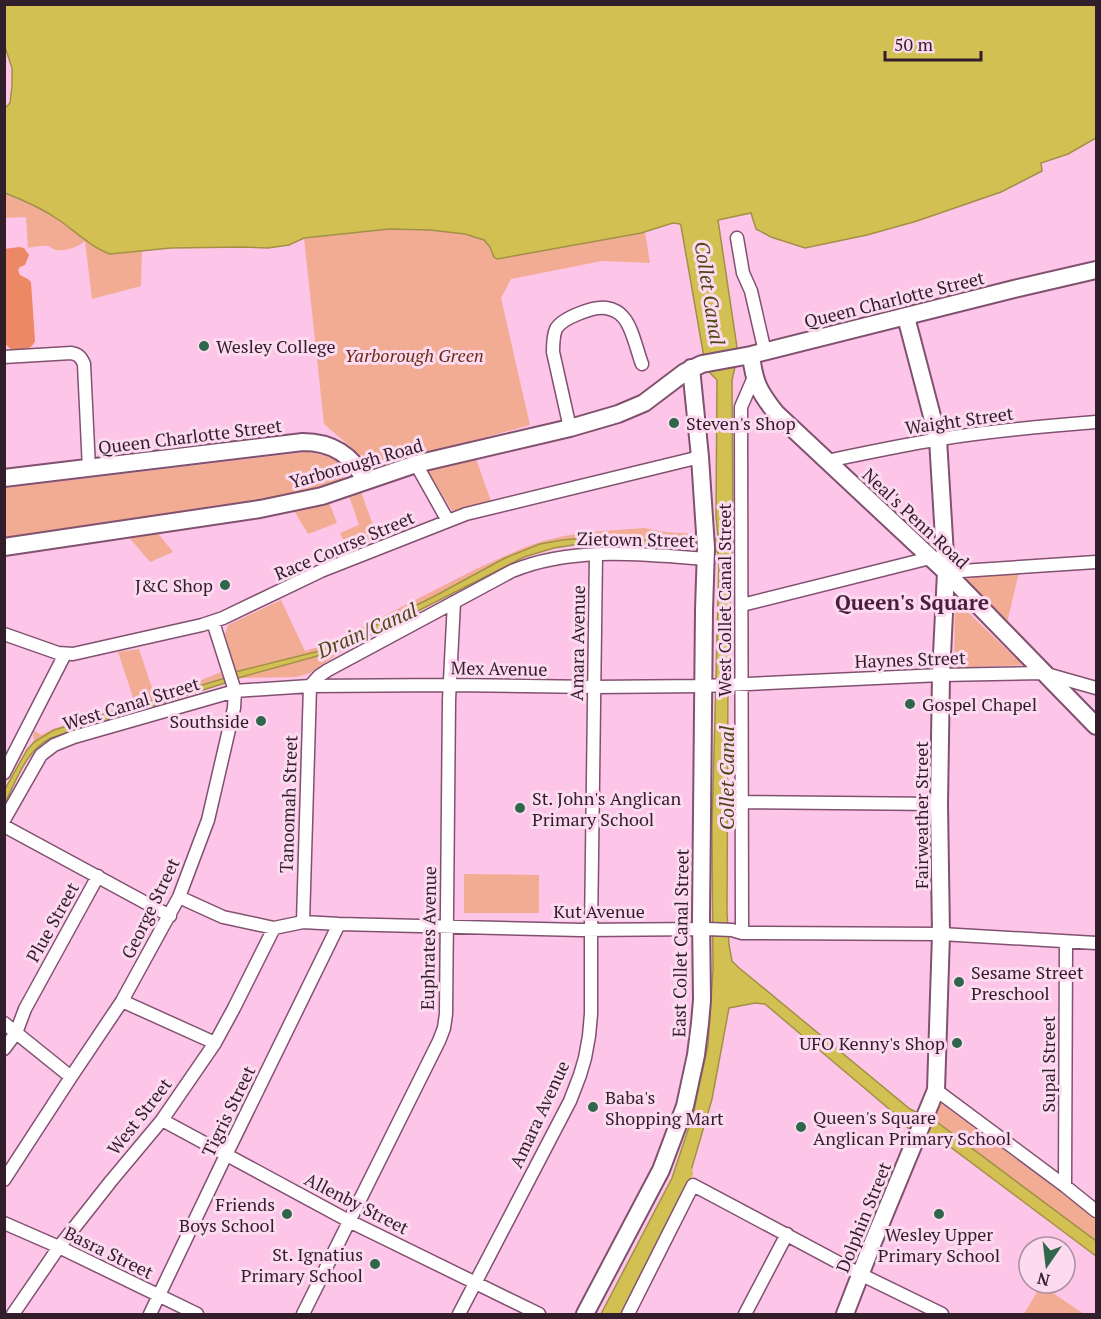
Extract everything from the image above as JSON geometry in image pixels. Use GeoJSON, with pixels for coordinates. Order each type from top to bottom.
{"type":"FeatureCollection","features":[{"type":"Feature","properties":{"kind":"street"},"geometry":{"type":"LineString","coordinates":[[737,238],[743,273],[752,291],[752,355]]}},
{"type":"Feature","properties":{"kind":"street","name":"Queen Charlotte Street"},"geometry":{"type":"LineString","coordinates":[[696,366],[752,355],[1096,270]]}},
{"type":"Feature","properties":{"kind":"street"},"geometry":{"type":"LineString","coordinates":[[570,428],[553,352],[556,330],[561,323],[597,308],[607,308],[617,312],[625,318],[630,328],[642,364]]}},
{"type":"Feature","properties":{"kind":"street","name":"Fairweather Street"},"geometry":{"type":"LineString","coordinates":[[906,317],[938,440],[946,572],[941,675],[939,804],[941,934],[934,1095]]}},
{"type":"Feature","properties":{"kind":"street"},"geometry":{"type":"LineString","coordinates":[[4,357],[71,353],[77,354],[82,359],[89,469]]}},
{"type":"Feature","properties":{"kind":"street","name":"Neal's Penn Road"},"geometry":{"type":"LineString","coordinates":[[752,355],[754,377],[760,391],[776,413],[946,572],[1096,726]]}},
{"type":"Feature","properties":{"kind":"street","name":"Yarborough Road"},"geometry":{"type":"LineString","coordinates":[[4,547],[274,506],[322,496],[416,464],[570,428],[618,414],[639,406],[696,366]]}},
{"type":"Feature","properties":{"kind":"street","name":"East Collet Canal Street"},"geometry":{"type":"LineString","coordinates":[[585,1314],[661,1170],[685,1106],[700,1023],[704,929],[723,685],[706,550],[696,366]]}},
{"type":"Feature","properties":{"kind":"street","name":"West Collet Canal Street"},"geometry":{"type":"LineString","coordinates":[[737,931],[742,802],[723,685],[742,605],[741,407],[754,377]]}},
{"type":"Feature","properties":{"kind":"street","name":"Waight Street"},"geometry":{"type":"LineString","coordinates":[[827,460],[938,440],[1096,422]]}},
{"type":"Feature","properties":{"kind":"street","name":"Queen Charlotte Street"},"geometry":{"type":"LineString","coordinates":[[4,478],[289,443],[314,442],[332,446],[347,457],[360,471],[364,481]]}},
{"type":"Feature","properties":{"kind":"street","name":"Race Course Street"},"geometry":{"type":"LineString","coordinates":[[4,634],[57,653],[73,654],[213,622],[321,571],[448,520],[700,457]]}},
{"type":"Feature","properties":{"kind":"street"},"geometry":{"type":"LineString","coordinates":[[416,464],[448,520]]}},
{"type":"Feature","properties":{"kind":"street","name":"Zietown Street"},"geometry":{"type":"LineString","coordinates":[[310,686],[328,670],[526,566],[552,559],[596,554],[706,550]]}},
{"type":"Feature","properties":{"kind":"street","name":"Amara Avenue"},"geometry":{"type":"LineString","coordinates":[[459,1314],[570,1101],[587,1047],[590,1025],[596,554]]}},
{"type":"Feature","properties":{"kind":"street"},"geometry":{"type":"LineString","coordinates":[[742,605],[930,558]]}},
{"type":"Feature","properties":{"kind":"street"},"geometry":{"type":"LineString","coordinates":[[946,572],[1096,562]]}},
{"type":"Feature","properties":{"kind":"street","name":"Euphrates Avenue"},"geometry":{"type":"LineString","coordinates":[[303,1314],[444,1028],[450,685],[454,602]]}},
{"type":"Feature","properties":{"kind":"street","name":"George Street"},"geometry":{"type":"LineString","coordinates":[[4,1180],[122,1001],[170,916],[208,820],[234,708],[232,682],[213,622]]}},
{"type":"Feature","properties":{"kind":"street"},"geometry":{"type":"LineString","coordinates":[[4,773],[65,654]]}},
{"type":"Feature","properties":{"kind":"street","name":"Haynes Street"},"geometry":{"type":"LineString","coordinates":[[723,685],[941,675],[1043,673],[1096,688]]}},
{"type":"Feature","properties":{"kind":"street","name":"West Canal Street"},"geometry":{"type":"LineString","coordinates":[[4,820],[41,754],[54,745],[232,682],[310,686]]}},
{"type":"Feature","properties":{"kind":"street","name":"Mex Avenue"},"geometry":{"type":"LineString","coordinates":[[310,686],[723,685]]}},
{"type":"Feature","properties":{"kind":"street","name":"Tanoomah Street"},"geometry":{"type":"LineString","coordinates":[[303,922],[310,686]]}},
{"type":"Feature","properties":{"kind":"street"},"geometry":{"type":"LineString","coordinates":[[742,802],[939,804]]}},
{"type":"Feature","properties":{"kind":"street"},"geometry":{"type":"LineString","coordinates":[[4,826],[170,916]]}},
{"type":"Feature","properties":{"kind":"street","name":"Plue Street"},"geometry":{"type":"LineString","coordinates":[[4,1049],[16,1033],[25,1009],[98,876]]}},
{"type":"Feature","properties":{"kind":"street","name":"Kut Avenue"},"geometry":{"type":"LineString","coordinates":[[179,897],[223,917],[274,928],[303,922],[591,930],[704,929],[941,934],[1096,943]]}},
{"type":"Feature","properties":{"kind":"street","name":"Tigris Street"},"geometry":{"type":"LineString","coordinates":[[150,1314],[339,924]]}},
{"type":"Feature","properties":{"kind":"street","name":"West Street"},"geometry":{"type":"LineString","coordinates":[[13,1314],[58,1247],[162,1120],[215,1043],[274,928]]}},
{"type":"Feature","properties":{"kind":"street","name":"Supal Street"},"geometry":{"type":"LineString","coordinates":[[1065,1186],[1066,942]]}},
{"type":"Feature","properties":{"kind":"street"},"geometry":{"type":"LineString","coordinates":[[122,1001],[215,1043]]}},
{"type":"Feature","properties":{"kind":"street"},"geometry":{"type":"LineString","coordinates":[[4,1023],[70,1077]]}},
{"type":"Feature","properties":{"kind":"street"},"geometry":{"type":"LineString","coordinates":[[934,1095],[1065,1186],[1096,1211]]}},
{"type":"Feature","properties":{"kind":"street","name":"Dolphin Street"},"geometry":{"type":"LineString","coordinates":[[845,1314],[934,1095]]}},
{"type":"Feature","properties":{"kind":"street","name":"Allenby Street"},"geometry":{"type":"LineString","coordinates":[[162,1120],[349,1221],[539,1314]]}},
{"type":"Feature","properties":{"kind":"street"},"geometry":{"type":"LineString","coordinates":[[628,1314],[693,1185],[860,1274],[942,1314]]}},
{"type":"Feature","properties":{"kind":"street","name":"Basra Street"},"geometry":{"type":"LineString","coordinates":[[4,1223],[197,1314]]}},
{"type":"Feature","properties":{"kind":"street"},"geometry":{"type":"LineString","coordinates":[[745,1314],[787,1234]]}},
{"type":"Feature","properties":{"kind":"green space"},"geometry":{"type":"Polygon","coordinates":[[[4,193],[36,207],[44,199],[55,195],[62,195],[67,199],[67,205],[75,198],[86,197],[96,208],[98,218],[86,240],[112,253],[142,250],[141,286],[92,299],[85,241],[66,250],[57,250],[49,246],[28,248],[26,217],[5,218],[4,193]]]}},
{"type":"Feature","properties":{"kind":"green space","name":"Yarborough Green"},"geometry":{"type":"Polygon","coordinates":[[[389,229],[438,230],[475,236],[487,242],[497,259],[645,232],[650,263],[602,261],[511,279],[501,298],[530,425],[387,465],[360,455],[324,424],[304,238],[389,229]]]}},
{"type":"Feature","properties":{"kind":"green space"},"geometry":{"type":"Polygon","coordinates":[[[307,452],[320,454],[339,463],[344,474],[342,481],[303,494],[5,539],[4,488],[307,452]]]}},
{"type":"Feature","properties":{"kind":"green space"},"geometry":{"type":"Polygon","coordinates":[[[476,459],[491,501],[452,511],[428,471],[476,459]]]}},
{"type":"Feature","properties":{"kind":"green space"},"geometry":{"type":"Polygon","coordinates":[[[361,492],[378,539],[348,551],[340,533],[359,525],[349,496],[361,492]]]}},
{"type":"Feature","properties":{"kind":"green space"},"geometry":{"type":"Polygon","coordinates":[[[329,502],[337,523],[308,534],[293,509],[329,502]]]}},
{"type":"Feature","properties":{"kind":"green space"},"geometry":{"type":"Polygon","coordinates":[[[644,528],[696,534],[697,542],[581,538],[546,544],[497,562],[410,609],[323,650],[235,672],[225,634],[228,625],[281,600],[305,651],[333,642],[476,569],[525,547],[564,536],[644,528]]]}},
{"type":"Feature","properties":{"kind":"green space"},"geometry":{"type":"Polygon","coordinates":[[[156,531],[173,552],[150,562],[127,535],[156,531]]]}},
{"type":"Feature","properties":{"kind":"green space"},"geometry":{"type":"Polygon","coordinates":[[[1019,572],[1006,627],[966,586],[967,579],[971,575],[1019,572]]]}},
{"type":"Feature","properties":{"kind":"green space"},"geometry":{"type":"Polygon","coordinates":[[[955,600],[1023,665],[954,668],[955,600]]]}},
{"type":"Feature","properties":{"kind":"green space"},"geometry":{"type":"Polygon","coordinates":[[[352,644],[310,673],[296,677],[238,678],[326,654],[352,644]]]}},
{"type":"Feature","properties":{"kind":"green space"},"geometry":{"type":"Polygon","coordinates":[[[139,649],[155,697],[221,672],[223,678],[54,730],[34,742],[33,730],[41,735],[53,729],[135,703],[118,652],[139,649]]]}},
{"type":"Feature","properties":{"kind":"green space"},"geometry":{"type":"Polygon","coordinates":[[[464,874],[539,875],[539,913],[464,913],[464,874]]]}},
{"type":"Feature","properties":{"kind":"green space"},"geometry":{"type":"Polygon","coordinates":[[[939,1102],[1096,1218],[1096,1241],[931,1119],[939,1102]]]}},
{"type":"Feature","properties":{"kind":"green space"},"geometry":{"type":"Polygon","coordinates":[[[1035,1295],[1056,1295],[1084,1314],[1024,1314],[1035,1295]]]}},
{"type":"Feature","properties":{"kind":"shaded area"},"geometry":{"type":"Polygon","coordinates":[[[24,248],[29,255],[25,265],[18,270],[20,275],[31,282],[35,341],[23,351],[12,350],[5,344],[4,249],[24,248]]]}},
{"type":"Feature","properties":{"kind":"water","name":"Drain/Canal"},"geometry":{"type":"Polygon","coordinates":[[[5,5],[1096,5],[1096,138],[1068,154],[1041,163],[1042,171],[1001,192],[917,221],[867,235],[805,248],[771,237],[756,229],[751,213],[718,220],[738,354],[732,380],[733,545],[728,671],[727,913],[732,961],[910,1109],[938,1123],[1096,1241],[1096,1256],[1077,1242],[1077,1235],[1068,1235],[945,1143],[938,1141],[928,1143],[765,1004],[755,1003],[729,1008],[712,1099],[690,1174],[668,1201],[609,1314],[601,1314],[672,1178],[693,1115],[708,1045],[713,970],[712,829],[719,562],[718,553],[711,548],[586,543],[554,548],[524,557],[343,649],[238,678],[51,738],[42,743],[29,758],[5,803],[5,789],[27,750],[34,742],[54,730],[222,679],[235,672],[323,650],[433,597],[505,558],[540,544],[585,538],[711,543],[718,537],[716,516],[717,380],[706,369],[680,224],[673,223],[641,233],[497,259],[484,240],[465,234],[389,229],[304,238],[289,245],[268,248],[171,248],[110,254],[46,212],[5,193],[5,108],[10,103],[12,68],[5,47],[5,5]]]}},
{"type":"Feature","properties":{"kind":"waterway","name":"Collet Canal"},"geometry":{"type":"LineString","coordinates":[[616,1314],[686,1173]]}},
{"type":"Feature","properties":{"kind":"place","name":"Wesley College"},"geometry":{"type":"Point","coordinates":[204,346]}},
{"type":"Feature","properties":{"kind":"place","name":"Steven's Shop"},"geometry":{"type":"Point","coordinates":[674,423]}},
{"type":"Feature","properties":{"kind":"place","name":"J&C Shop"},"geometry":{"type":"Point","coordinates":[225,585]}},
{"type":"Feature","properties":{"kind":"place","name":"Gospel Chapel"},"geometry":{"type":"Point","coordinates":[910,704]}},
{"type":"Feature","properties":{"kind":"place","name":"Southside"},"geometry":{"type":"Point","coordinates":[261,721]}},
{"type":"Feature","properties":{"kind":"place","name":"St. John's Anglican Primary School"},"geometry":{"type":"Point","coordinates":[520,808]}},
{"type":"Feature","properties":{"kind":"place","name":"Sesame Street Preschool"},"geometry":{"type":"Point","coordinates":[959,982]}},
{"type":"Feature","properties":{"kind":"place","name":"UFO Kenny's Shop"},"geometry":{"type":"Point","coordinates":[957,1043]}},
{"type":"Feature","properties":{"kind":"place","name":"Baba's Shopping Mart"},"geometry":{"type":"Point","coordinates":[593,1107]}},
{"type":"Feature","properties":{"kind":"place","name":"Queen's Square Anglican Primary School"},"geometry":{"type":"Point","coordinates":[801,1127]}},
{"type":"Feature","properties":{"kind":"place","name":"Friends Boys School"},"geometry":{"type":"Point","coordinates":[287,1214]}},
{"type":"Feature","properties":{"kind":"place","name":"Wesley Upper Primary School"},"geometry":{"type":"Point","coordinates":[939,1214]}},
{"type":"Feature","properties":{"kind":"place","name":"St. Ignatius Primary School"},"geometry":{"type":"Point","coordinates":[375,1264]}},
{"type":"Feature","properties":{"kind":"district","name":"Queen's Square"},"geometry":{"type":"Point","coordinates":[912,602]}}]}
